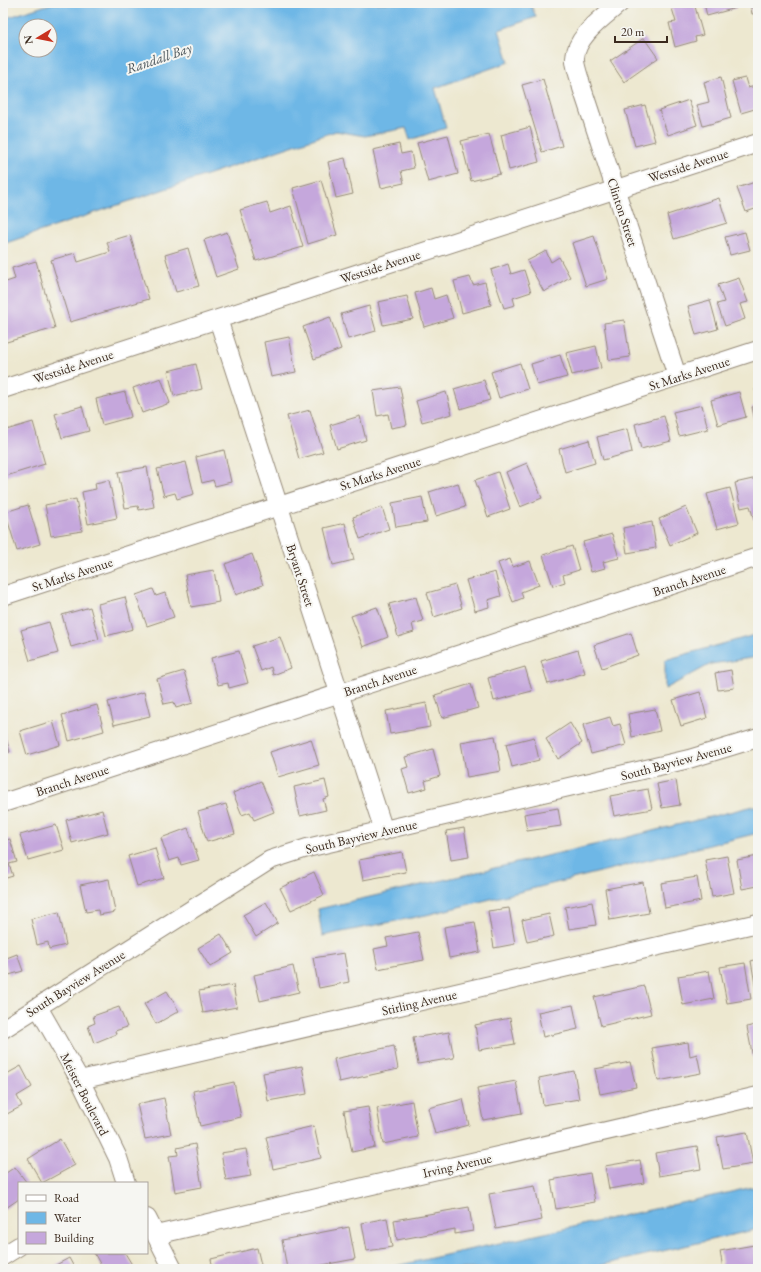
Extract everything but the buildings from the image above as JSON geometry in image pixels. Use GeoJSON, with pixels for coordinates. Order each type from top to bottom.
{"type":"FeatureCollection","features":[{"type":"Feature","properties":{"kind":"street","name":"Clinton Street"},"geometry":{"type":"LineString","coordinates":[[620,3],[584,35],[578,48],[575,60],[582,88],[677,376]]}},
{"type":"Feature","properties":{"kind":"street","name":"Westside Avenue"},"geometry":{"type":"LineString","coordinates":[[3,389],[758,143]]}},
{"type":"Feature","properties":{"kind":"street","name":"Bryant Street"},"geometry":{"type":"LineString","coordinates":[[218,319],[384,830]]}},
{"type":"Feature","properties":{"kind":"street","name":"St Marks Avenue"},"geometry":{"type":"LineString","coordinates":[[3,596],[758,350]]}},
{"type":"Feature","properties":{"kind":"street","name":"Branch Avenue"},"geometry":{"type":"LineString","coordinates":[[3,803],[758,557]]}},
{"type":"Feature","properties":{"kind":"street","name":"South Bayview Avenue"},"geometry":{"type":"LineString","coordinates":[[3,1029],[270,860],[307,848],[689,759],[758,738]]}},
{"type":"Feature","properties":{"kind":"street","name":"Stirling Avenue"},"geometry":{"type":"LineString","coordinates":[[80,1080],[758,923]]}},
{"type":"Feature","properties":{"kind":"street","name":"Meister Boulevard"},"geometry":{"type":"LineString","coordinates":[[38,1007],[80,1080],[118,1158],[125,1182]]}},
{"type":"Feature","properties":{"kind":"street","name":"Irving Avenue"},"geometry":{"type":"LineString","coordinates":[[156,1235],[758,1096]]}},
{"type":"Feature","properties":{"kind":"street"},"geometry":{"type":"LineString","coordinates":[[148,1220],[173,1269]]}},
{"type":"Feature","properties":{"kind":"street"},"geometry":{"type":"LineString","coordinates":[[3,1256],[18,1247]]}},
{"type":"Feature","properties":{"kind":"water","name":"Randall Bay"},"geometry":{"type":"Polygon","coordinates":[[[53,3],[530,3],[536,17],[499,30],[509,62],[435,88],[446,128],[410,140],[406,128],[365,136],[336,131],[3,244],[3,19],[53,3]]]}},
{"type":"Feature","properties":{"kind":"water"},"geometry":{"type":"Polygon","coordinates":[[[758,634],[758,657],[711,664],[665,689],[665,660],[758,634]]]}},
{"type":"Feature","properties":{"kind":"water"},"geometry":{"type":"Polygon","coordinates":[[[758,805],[758,833],[426,915],[322,936],[318,909],[628,837],[758,805]]]}},
{"type":"Feature","properties":{"kind":"water"},"geometry":{"type":"Polygon","coordinates":[[[758,1186],[758,1229],[585,1269],[382,1269],[758,1186]]]}}]}
